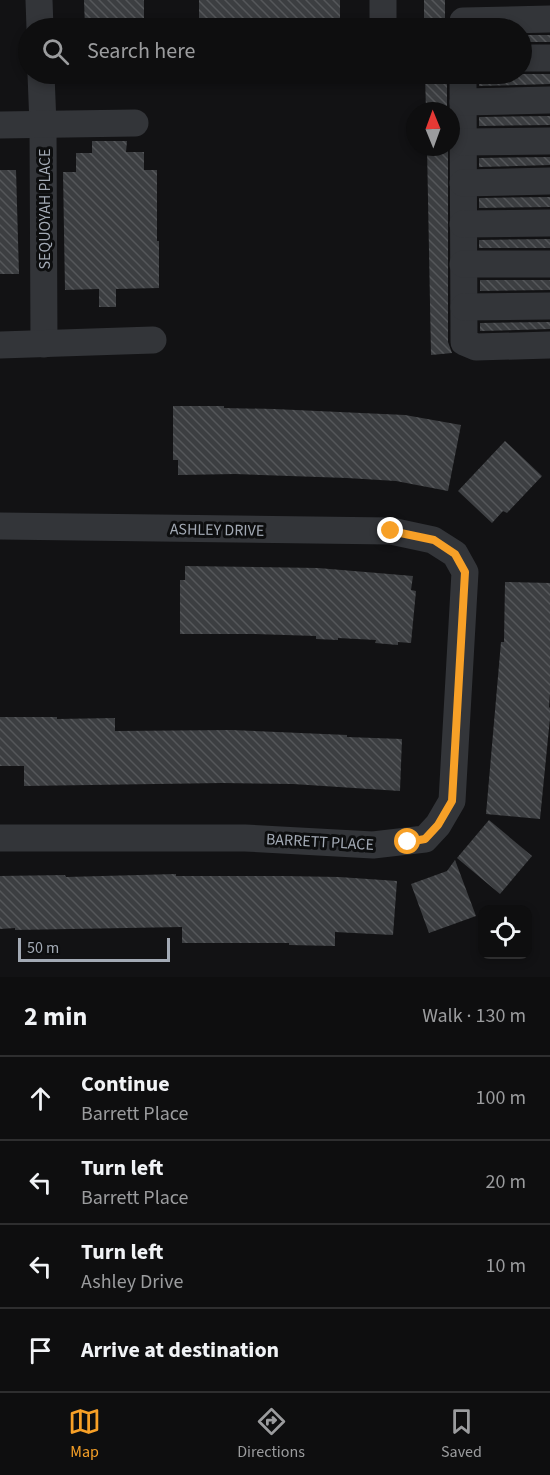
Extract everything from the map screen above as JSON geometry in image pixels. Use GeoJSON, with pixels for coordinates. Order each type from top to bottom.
{"type":"FeatureCollection","features":[{"type":"Feature","properties":{"kind":"street"},"geometry":{"type":"LineString","coordinates":[[39,0],[40,18]]}},
{"type":"Feature","properties":{"kind":"street"},"geometry":{"type":"LineString","coordinates":[[383,0],[383,18]]}},
{"type":"Feature","properties":{"kind":"street"},"geometry":{"type":"LineString","coordinates":[[463,17],[506,18]]}},
{"type":"Feature","properties":{"kind":"street"},"geometry":{"type":"LineString","coordinates":[[532,19],[550,19]]}},
{"type":"Feature","properties":{"kind":"street"},"geometry":{"type":"LineString","coordinates":[[532,58],[550,58]]}},
{"type":"Feature","properties":{"kind":"street","name":"SEQUOYAH PLACE"},"geometry":{"type":"LineString","coordinates":[[41,84],[44,344]]}},
{"type":"Feature","properties":{"kind":"street"},"geometry":{"type":"LineString","coordinates":[[463,84],[464,342],[476,347],[550,345]]}},
{"type":"Feature","properties":{"kind":"street"},"geometry":{"type":"LineString","coordinates":[[463,102],[550,100]]}},
{"type":"Feature","properties":{"kind":"street"},"geometry":{"type":"LineString","coordinates":[[0,125],[135,123]]}},
{"type":"Feature","properties":{"kind":"street"},"geometry":{"type":"LineString","coordinates":[[463,142],[550,141]]}},
{"type":"Feature","properties":{"kind":"street"},"geometry":{"type":"LineString","coordinates":[[463,183],[550,181]]}},
{"type":"Feature","properties":{"kind":"street"},"geometry":{"type":"LineString","coordinates":[[463,224],[550,222]]}},
{"type":"Feature","properties":{"kind":"street"},"geometry":{"type":"LineString","coordinates":[[463,264],[550,264]]}},
{"type":"Feature","properties":{"kind":"street"},"geometry":{"type":"LineString","coordinates":[[464,307],[550,306]]}},
{"type":"Feature","properties":{"kind":"street"},"geometry":{"type":"LineString","coordinates":[[0,345],[153,340]]}},
{"type":"Feature","properties":{"kind":"street","name":"ASHLEY DRIVE"},"geometry":{"type":"LineString","coordinates":[[0,526],[391,531],[434,540]]}},
{"type":"Feature","properties":{"kind":"street","name":"BARRETT PLACE"},"geometry":{"type":"LineString","coordinates":[[0,838],[244,838],[373,845],[425,839],[438,825],[452,801],[465,572],[455,554],[434,540]]}},
{"type":"Feature","properties":{"kind":"building"},"geometry":{"type":"Polygon","coordinates":[[[84,0],[144,0],[144,18],[85,18],[84,0]]]}},
{"type":"Feature","properties":{"kind":"building"},"geometry":{"type":"Polygon","coordinates":[[[199,0],[340,0],[340,18],[199,18],[199,0]]]}},
{"type":"Feature","properties":{"kind":"building"},"geometry":{"type":"Polygon","coordinates":[[[424,0],[445,0],[445,18],[424,18],[424,0]]]}},
{"type":"Feature","properties":{"kind":"building"},"geometry":{"type":"Polygon","coordinates":[[[532,35],[550,35],[550,42],[532,42],[532,35]]]}},
{"type":"Feature","properties":{"kind":"building"},"geometry":{"type":"Polygon","coordinates":[[[532,74],[550,74],[550,84],[479,86],[479,84],[532,84],[532,74]]]}},
{"type":"Feature","properties":{"kind":"building"},"geometry":{"type":"Polygon","coordinates":[[[425,84],[447,84],[447,102],[426,102],[425,84]]]}},
{"type":"Feature","properties":{"kind":"building"},"geometry":{"type":"Polygon","coordinates":[[[550,116],[550,125],[479,126],[479,117],[550,116]]]}},
{"type":"Feature","properties":{"kind":"building"},"geometry":{"type":"Polygon","coordinates":[[[92,141],[127,141],[126,152],[144,152],[144,170],[157,170],[159,288],[116,289],[116,307],[99,307],[99,289],[65,290],[63,172],[76,172],[76,153],[92,153],[92,141]]]}},
{"type":"Feature","properties":{"kind":"building"},"geometry":{"type":"Polygon","coordinates":[[[427,156],[448,156],[448,342],[452,353],[431,355],[427,156]]]}},
{"type":"Feature","properties":{"kind":"building"},"geometry":{"type":"Polygon","coordinates":[[[550,157],[550,165],[479,167],[479,158],[550,157]]]}},
{"type":"Feature","properties":{"kind":"building"},"geometry":{"type":"Polygon","coordinates":[[[0,170],[16,170],[19,274],[0,274],[0,170]]]}},
{"type":"Feature","properties":{"kind":"building"},"geometry":{"type":"Polygon","coordinates":[[[550,197],[550,207],[479,208],[479,198],[550,197]]]}},
{"type":"Feature","properties":{"kind":"building"},"geometry":{"type":"Polygon","coordinates":[[[550,239],[550,248],[479,248],[479,240],[550,239]]]}},
{"type":"Feature","properties":{"kind":"building"},"geometry":{"type":"Polygon","coordinates":[[[480,280],[550,280],[550,290],[480,291],[480,280]]]}},
{"type":"Feature","properties":{"kind":"building"},"geometry":{"type":"Polygon","coordinates":[[[550,322],[550,329],[480,331],[480,323],[550,322]]]}},
{"type":"Feature","properties":{"kind":"building"},"geometry":{"type":"Polygon","coordinates":[[[173,406],[224,406],[224,408],[405,415],[461,425],[448,491],[396,481],[347,478],[235,474],[178,475],[178,460],[173,460],[173,406]]]}},
{"type":"Feature","properties":{"kind":"building"},"geometry":{"type":"Polygon","coordinates":[[[505,441],[542,476],[507,513],[503,511],[492,523],[458,491],[505,441]]]}},
{"type":"Feature","properties":{"kind":"building"},"geometry":{"type":"Polygon","coordinates":[[[185,566],[318,568],[413,576],[411,590],[416,591],[411,643],[398,642],[398,645],[375,643],[376,640],[316,639],[316,636],[180,634],[180,580],[185,580],[185,566]]]}},
{"type":"Feature","properties":{"kind":"building"},"geometry":{"type":"Polygon","coordinates":[[[505,582],[550,583],[550,718],[540,819],[486,814],[501,642],[504,642],[505,582]]]}},
{"type":"Feature","properties":{"kind":"building"},"geometry":{"type":"Polygon","coordinates":[[[0,717],[115,718],[115,731],[231,730],[402,739],[400,791],[293,784],[222,783],[24,786],[24,766],[0,766],[0,717]]]}},
{"type":"Feature","properties":{"kind":"building"},"geometry":{"type":"Polygon","coordinates":[[[489,820],[532,856],[500,894],[457,858],[489,820]]]}},
{"type":"Feature","properties":{"kind":"building"},"geometry":{"type":"Polygon","coordinates":[[[455,860],[476,916],[429,933],[411,884],[447,871],[455,860]]]}},
{"type":"Feature","properties":{"kind":"building"},"geometry":{"type":"Polygon","coordinates":[[[176,874],[176,876],[339,877],[397,881],[393,935],[335,932],[335,946],[289,945],[289,943],[182,943],[182,927],[0,929],[0,876],[176,874]]]}},
{"type":"Feature","properties":{"kind":"route"},"geometry":{"type":"LineString","coordinates":[[391,531],[434,540],[455,554],[465,572],[452,801],[438,825],[425,839],[408,842]]}}]}
